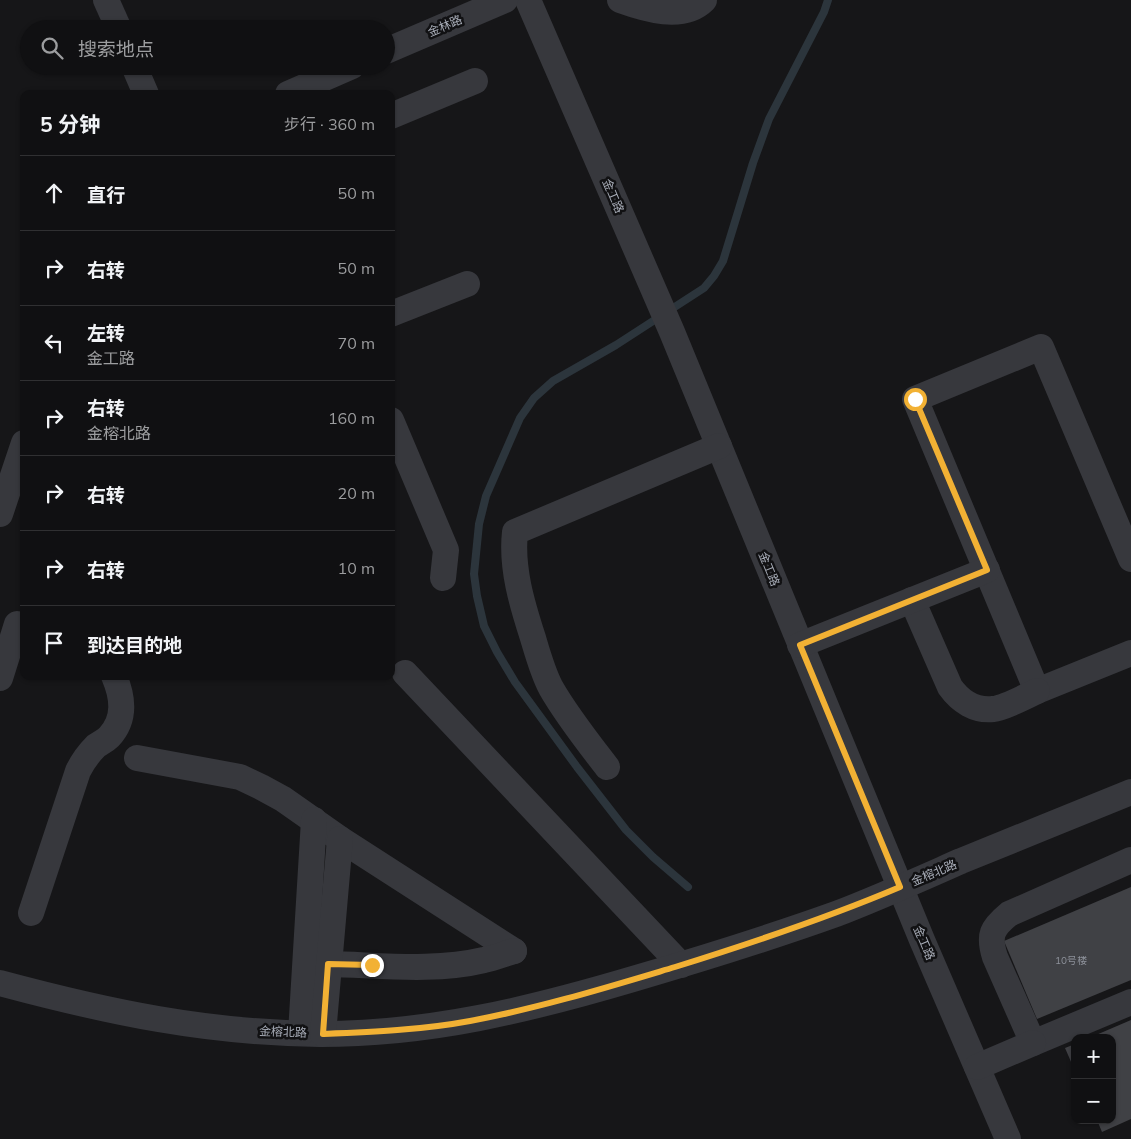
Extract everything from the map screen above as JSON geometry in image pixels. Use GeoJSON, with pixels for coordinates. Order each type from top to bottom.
{"type":"FeatureCollection","features":[{"type":"Feature","properties":{"kind":"street"},"geometry":{"type":"LineString","coordinates":[[106,0],[115,20]]}},
{"type":"Feature","properties":{"kind":"street","name":"金林路"},"geometry":{"type":"LineString","coordinates":[[395,47],[504,0]]}},
{"type":"Feature","properties":{"kind":"street","name":"金工路"},"geometry":{"type":"LineString","coordinates":[[528,0],[672,332],[900,887],[1008,1139]]}},
{"type":"Feature","properties":{"kind":"street"},"geometry":{"type":"LineString","coordinates":[[620,0],[634,5],[669,12],[681,12],[696,8],[704,0]]}},
{"type":"Feature","properties":{"kind":"street"},"geometry":{"type":"LineString","coordinates":[[138,75],[144,90]]}},
{"type":"Feature","properties":{"kind":"street"},"geometry":{"type":"LineString","coordinates":[[297,90],[331,75]]}},
{"type":"Feature","properties":{"kind":"street"},"geometry":{"type":"LineString","coordinates":[[395,114],[474,81]]}},
{"type":"Feature","properties":{"kind":"street"},"geometry":{"type":"LineString","coordinates":[[395,312],[466,284]]}},
{"type":"Feature","properties":{"kind":"street"},"geometry":{"type":"LineString","coordinates":[[1038,691],[915,399],[1041,347],[1131,559]]}},
{"type":"Feature","properties":{"kind":"street"},"geometry":{"type":"LineString","coordinates":[[395,429],[446,550],[444,578]]}},
{"type":"Feature","properties":{"kind":"street"},"geometry":{"type":"LineString","coordinates":[[606,767],[566,714],[550,686],[539,659],[520,594],[513,548],[515,532],[719,446]]}},
{"type":"Feature","properties":{"kind":"street"},"geometry":{"type":"LineString","coordinates":[[0,514],[20,455]]}},
{"type":"Feature","properties":{"kind":"street"},"geometry":{"type":"LineString","coordinates":[[800,645],[987,570]]}},
{"type":"Feature","properties":{"kind":"street"},"geometry":{"type":"LineString","coordinates":[[912,600],[950,687],[958,699],[979,708],[994,710],[1131,653]]}},
{"type":"Feature","properties":{"kind":"street"},"geometry":{"type":"LineString","coordinates":[[0,678],[13,624]]}},
{"type":"Feature","properties":{"kind":"street"},"geometry":{"type":"LineString","coordinates":[[405,673],[681,965]]}},
{"type":"Feature","properties":{"kind":"street"},"geometry":{"type":"LineString","coordinates":[[31,914],[78,771],[86,757],[108,738],[121,717],[120,692],[116,680]]}},
{"type":"Feature","properties":{"kind":"street"},"geometry":{"type":"LineString","coordinates":[[137,758],[240,776],[283,799],[340,839],[514,951],[483,960],[450,965],[328,964]]}},
{"type":"Feature","properties":{"kind":"street","name":"金榕北路"},"geometry":{"type":"LineString","coordinates":[[0,983],[107,1010],[224,1030],[312,1034],[406,1030],[469,1021],[558,1001],[681,965],[839,913],[1131,792]]}},
{"type":"Feature","properties":{"kind":"street"},"geometry":{"type":"LineString","coordinates":[[312,1034],[314,820]]}},
{"type":"Feature","properties":{"kind":"street"},"geometry":{"type":"LineString","coordinates":[[312,1034],[328,964],[340,839]]}},
{"type":"Feature","properties":{"kind":"street"},"geometry":{"type":"LineString","coordinates":[[1033,1043],[995,956],[991,943],[992,931],[998,922],[1009,914],[1131,860]]}},
{"type":"Feature","properties":{"kind":"street"},"geometry":{"type":"LineString","coordinates":[[977,1067],[1131,1002]]}},
{"type":"Feature","properties":{"kind":"building"},"geometry":{"type":"Polygon","coordinates":[[[1131,887],[1131,980],[1037,1019],[1004,941],[1131,887]]]}},
{"type":"Feature","properties":{"kind":"building"},"geometry":{"type":"Polygon","coordinates":[[[1131,1020],[1131,1119],[1102,1132],[1099,1124],[1116,1124],[1116,1034],[1098,1034],[1131,1020]]]}},
{"type":"Feature","properties":{"kind":"building"},"geometry":{"type":"Polygon","coordinates":[[[1071,1046],[1071,1062],[1065,1048],[1071,1046]]]}},
{"type":"Feature","properties":{"kind":"waterway"},"geometry":{"type":"LineString","coordinates":[[688,887],[653,857],[626,830],[515,682],[497,652],[484,626],[477,596],[474,574],[479,524],[486,496],[520,418],[534,398],[553,381],[616,345],[704,288],[714,276],[723,261],[753,163],[769,119],[824,12],[828,0]]}},
{"type":"Feature","properties":{"kind":"route"},"geometry":{"type":"LineString","coordinates":[[372,965],[328,964],[323,1034],[406,1030],[469,1021],[558,1001],[763,939],[839,913],[900,887],[800,645],[987,570],[915,399]]}}]}
